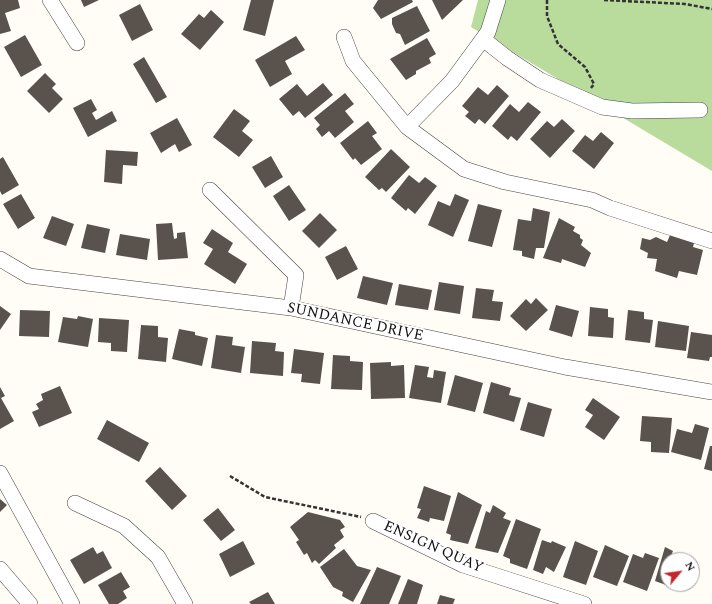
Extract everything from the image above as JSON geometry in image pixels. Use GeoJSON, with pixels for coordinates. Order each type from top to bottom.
{"type":"FeatureCollection","features":[{"type":"Feature","properties":{"kind":"street"},"geometry":{"type":"LineString","coordinates":[[50,0],[77,43]]}},
{"type":"Feature","properties":{"kind":"street"},"geometry":{"type":"LineString","coordinates":[[407,127],[452,81],[483,39],[488,32],[498,0]]}},
{"type":"Feature","properties":{"kind":"street"},"geometry":{"type":"LineString","coordinates":[[344,37],[353,61],[407,127],[464,169],[505,182],[592,200],[610,208],[712,241]]}},
{"type":"Feature","properties":{"kind":"street"},"geometry":{"type":"LineString","coordinates":[[483,39],[507,58],[540,80],[602,107],[632,112],[700,110]]}},
{"type":"Feature","properties":{"kind":"street"},"geometry":{"type":"LineString","coordinates":[[210,190],[296,275],[291,308]]}},
{"type":"Feature","properties":{"kind":"street","name":"SUNDANCE DRIVE"},"geometry":{"type":"LineString","coordinates":[[0,260],[29,276],[291,308],[565,367],[712,392]]}},
{"type":"Feature","properties":{"kind":"street"},"geometry":{"type":"LineString","coordinates":[[0,473],[72,604]]}},
{"type":"Feature","properties":{"kind":"street"},"geometry":{"type":"LineString","coordinates":[[75,503],[124,526],[158,557],[185,604]]}},
{"type":"Feature","properties":{"kind":"street","name":"ENSIGN QUAY"},"geometry":{"type":"LineString","coordinates":[[373,521],[462,565],[584,604]]}},
{"type":"Feature","properties":{"kind":"street"},"geometry":{"type":"LineString","coordinates":[[0,569],[30,604]]}},
{"type":"Feature","properties":{"kind":"path"},"geometry":{"type":"LineString","coordinates":[[547,0],[547,16],[558,44],[585,68],[594,84],[580,98]]}},
{"type":"Feature","properties":{"kind":"path"},"geometry":{"type":"LineString","coordinates":[[604,0],[685,4],[712,9]]}},
{"type":"Feature","properties":{"kind":"path"},"geometry":{"type":"LineString","coordinates":[[685,4],[686,0]]}},
{"type":"Feature","properties":{"kind":"path"},"geometry":{"type":"LineString","coordinates":[[230,476],[265,497],[351,514],[373,521]]}},
{"type":"Feature","properties":{"kind":"green space"},"geometry":{"type":"Polygon","coordinates":[[[478,0],[712,0],[712,171],[471,27],[478,0]]]}},
{"type":"Feature","properties":{"kind":"building"},"geometry":{"type":"Polygon","coordinates":[[[0,0],[18,0],[20,8],[5,13],[11,31],[0,34],[0,0]]]}},
{"type":"Feature","properties":{"kind":"building"},"geometry":{"type":"Polygon","coordinates":[[[81,0],[99,0],[84,7],[81,0]]]}},
{"type":"Feature","properties":{"kind":"building"},"geometry":{"type":"Polygon","coordinates":[[[251,0],[274,0],[265,36],[243,30],[251,0]]]}},
{"type":"Feature","properties":{"kind":"building"},"geometry":{"type":"Polygon","coordinates":[[[378,0],[412,0],[413,2],[381,19],[373,8],[378,0]]]}},
{"type":"Feature","properties":{"kind":"building"},"geometry":{"type":"Polygon","coordinates":[[[432,0],[463,0],[442,20],[432,0]]]}},
{"type":"Feature","properties":{"kind":"building"},"geometry":{"type":"Polygon","coordinates":[[[140,4],[153,30],[132,41],[119,15],[140,4]]]}},
{"type":"Feature","properties":{"kind":"building"},"geometry":{"type":"Polygon","coordinates":[[[417,6],[430,31],[405,45],[400,34],[396,33],[392,24],[392,18],[417,6]]]}},
{"type":"Feature","properties":{"kind":"building"},"geometry":{"type":"Polygon","coordinates":[[[211,10],[224,22],[200,50],[181,34],[199,14],[204,18],[211,10]]]}},
{"type":"Feature","properties":{"kind":"building"},"geometry":{"type":"Polygon","coordinates":[[[25,35],[42,65],[21,77],[4,47],[25,35]]]}},
{"type":"Feature","properties":{"kind":"building"},"geometry":{"type":"Polygon","coordinates":[[[296,36],[305,50],[285,61],[292,74],[270,87],[255,60],[296,36]]]}},
{"type":"Feature","properties":{"kind":"building"},"geometry":{"type":"Polygon","coordinates":[[[427,38],[436,54],[429,58],[431,63],[416,71],[416,74],[406,80],[390,59],[427,38]]]}},
{"type":"Feature","properties":{"kind":"building"},"geometry":{"type":"Polygon","coordinates":[[[144,57],[167,97],[156,103],[133,64],[144,57]]]}},
{"type":"Feature","properties":{"kind":"building"},"geometry":{"type":"Polygon","coordinates":[[[45,73],[56,84],[52,88],[63,99],[49,113],[27,91],[45,73]]]}},
{"type":"Feature","properties":{"kind":"building"},"geometry":{"type":"Polygon","coordinates":[[[323,83],[333,95],[305,118],[299,111],[293,116],[279,99],[297,84],[307,96],[323,83]]]}},
{"type":"Feature","properties":{"kind":"building"},"geometry":{"type":"Polygon","coordinates":[[[497,85],[509,96],[485,124],[479,119],[475,124],[465,116],[469,112],[462,106],[478,87],[488,95],[497,85]]]}},
{"type":"Feature","properties":{"kind":"building"},"geometry":{"type":"Polygon","coordinates":[[[345,93],[354,104],[345,111],[354,122],[335,138],[329,131],[322,137],[316,129],[320,125],[314,118],[345,93]]]}},
{"type":"Feature","properties":{"kind":"building"},"geometry":{"type":"Polygon","coordinates":[[[91,99],[97,110],[92,113],[96,120],[112,111],[117,121],[88,137],[73,108],[91,99]]]}},
{"type":"Feature","properties":{"kind":"building"},"geometry":{"type":"Polygon","coordinates":[[[528,102],[541,112],[517,141],[511,136],[508,140],[492,126],[510,104],[519,112],[528,102]]]}},
{"type":"Feature","properties":{"kind":"building"},"geometry":{"type":"Polygon","coordinates":[[[234,109],[250,121],[242,131],[253,140],[239,157],[213,137],[234,109]]]}},
{"type":"Feature","properties":{"kind":"building"},"geometry":{"type":"Polygon","coordinates":[[[177,118],[192,145],[179,152],[175,144],[161,153],[150,133],[177,118]]]}},
{"type":"Feature","properties":{"kind":"building"},"geometry":{"type":"Polygon","coordinates":[[[562,119],[575,131],[550,158],[530,139],[547,121],[554,127],[562,119]]]}},
{"type":"Feature","properties":{"kind":"building"},"geometry":{"type":"Polygon","coordinates":[[[368,121],[377,133],[372,136],[382,149],[361,165],[355,158],[353,160],[340,143],[368,121]]]}},
{"type":"Feature","properties":{"kind":"building"},"geometry":{"type":"Polygon","coordinates":[[[601,132],[614,143],[594,169],[572,151],[585,135],[593,141],[601,132]]]}},
{"type":"Feature","properties":{"kind":"building"},"geometry":{"type":"Polygon","coordinates":[[[391,149],[410,167],[386,192],[382,188],[379,190],[365,177],[391,149]]]}},
{"type":"Feature","properties":{"kind":"building"},"geometry":{"type":"Polygon","coordinates":[[[106,150],[138,152],[137,166],[123,165],[122,184],[104,182],[106,150]]]}},
{"type":"Feature","properties":{"kind":"building"},"geometry":{"type":"Polygon","coordinates":[[[271,156],[283,177],[265,188],[252,167],[271,156]]]}},
{"type":"Feature","properties":{"kind":"building"},"geometry":{"type":"Polygon","coordinates":[[[3,157],[19,185],[2,195],[0,191],[0,159],[3,157]]]}},
{"type":"Feature","properties":{"kind":"building"},"geometry":{"type":"Polygon","coordinates":[[[409,175],[419,183],[425,177],[437,186],[415,214],[408,208],[406,211],[391,198],[409,175]]]}},
{"type":"Feature","properties":{"kind":"building"},"geometry":{"type":"Polygon","coordinates":[[[289,185],[306,210],[289,221],[273,196],[289,185]]]}},
{"type":"Feature","properties":{"kind":"building"},"geometry":{"type":"Polygon","coordinates":[[[21,194],[35,218],[18,229],[3,204],[21,194]]]}},
{"type":"Feature","properties":{"kind":"building"},"geometry":{"type":"Polygon","coordinates":[[[455,194],[469,200],[453,237],[428,225],[438,201],[450,206],[455,194]]]}},
{"type":"Feature","properties":{"kind":"building"},"geometry":{"type":"Polygon","coordinates":[[[478,204],[502,210],[492,247],[468,241],[478,204]]]}},
{"type":"Feature","properties":{"kind":"building"},"geometry":{"type":"Polygon","coordinates":[[[533,208],[550,212],[544,248],[536,248],[534,259],[522,256],[522,251],[513,250],[518,219],[531,221],[533,208]]]}},
{"type":"Feature","properties":{"kind":"building"},"geometry":{"type":"Polygon","coordinates":[[[320,213],[337,230],[319,248],[302,231],[320,213]]]}},
{"type":"Feature","properties":{"kind":"building"},"geometry":{"type":"Polygon","coordinates":[[[52,216],[74,224],[66,246],[43,238],[52,216]]]}},
{"type":"Feature","properties":{"kind":"building"},"geometry":{"type":"Polygon","coordinates":[[[559,218],[575,227],[573,231],[580,235],[580,238],[583,240],[581,245],[591,253],[585,267],[562,259],[561,263],[543,258],[559,218]]]}},
{"type":"Feature","properties":{"kind":"building"},"geometry":{"type":"Polygon","coordinates":[[[172,223],[174,239],[177,238],[177,233],[185,232],[188,258],[158,260],[156,224],[172,223]]]}},
{"type":"Feature","properties":{"kind":"building"},"geometry":{"type":"Polygon","coordinates":[[[87,224],[110,229],[105,253],[81,248],[87,224]]]}},
{"type":"Feature","properties":{"kind":"building"},"geometry":{"type":"Polygon","coordinates":[[[212,229],[233,243],[228,252],[247,264],[235,284],[204,264],[213,249],[203,243],[212,229]]]}},
{"type":"Feature","properties":{"kind":"building"},"geometry":{"type":"Polygon","coordinates":[[[671,233],[695,239],[693,247],[703,250],[697,275],[679,271],[677,278],[655,271],[657,259],[647,258],[648,253],[640,249],[642,238],[650,240],[656,237],[667,242],[671,233]]]}},
{"type":"Feature","properties":{"kind":"building"},"geometry":{"type":"Polygon","coordinates":[[[120,234],[150,239],[147,260],[116,255],[120,234]]]}},
{"type":"Feature","properties":{"kind":"building"},"geometry":{"type":"Polygon","coordinates":[[[346,246],[358,269],[337,280],[325,257],[346,246]]]}},
{"type":"Feature","properties":{"kind":"building"},"geometry":{"type":"Polygon","coordinates":[[[363,276],[393,283],[387,305],[357,298],[363,276]]]}},
{"type":"Feature","properties":{"kind":"building"},"geometry":{"type":"Polygon","coordinates":[[[439,282],[464,286],[460,314],[434,310],[439,282]]]}},
{"type":"Feature","properties":{"kind":"building"},"geometry":{"type":"Polygon","coordinates":[[[399,284],[432,290],[428,310],[395,305],[399,284]]]}},
{"type":"Feature","properties":{"kind":"building"},"geometry":{"type":"Polygon","coordinates":[[[476,288],[494,290],[492,301],[503,302],[500,321],[472,318],[476,288]]]}},
{"type":"Feature","properties":{"kind":"building"},"geometry":{"type":"Polygon","coordinates":[[[536,298],[548,310],[526,331],[510,316],[526,299],[531,304],[536,298]]]}},
{"type":"Feature","properties":{"kind":"building"},"geometry":{"type":"Polygon","coordinates":[[[556,305],[579,311],[572,337],[549,330],[556,305]]]}},
{"type":"Feature","properties":{"kind":"building"},"geometry":{"type":"Polygon","coordinates":[[[0,306],[11,314],[0,330],[0,306]]]}},
{"type":"Feature","properties":{"kind":"building"},"geometry":{"type":"Polygon","coordinates":[[[590,307],[608,309],[608,317],[614,318],[613,338],[588,336],[590,307]]]}},
{"type":"Feature","properties":{"kind":"building"},"geometry":{"type":"Polygon","coordinates":[[[20,310],[50,311],[49,337],[19,336],[20,310]]]}},
{"type":"Feature","properties":{"kind":"building"},"geometry":{"type":"Polygon","coordinates":[[[628,310],[644,312],[644,319],[653,320],[650,343],[625,340],[628,310]]]}},
{"type":"Feature","properties":{"kind":"building"},"geometry":{"type":"Polygon","coordinates":[[[78,316],[93,319],[88,347],[58,342],[63,317],[77,319],[78,316]]]}},
{"type":"Feature","properties":{"kind":"building"},"geometry":{"type":"Polygon","coordinates":[[[99,318],[129,320],[127,352],[111,351],[111,343],[98,342],[99,318]]]}},
{"type":"Feature","properties":{"kind":"building"},"geometry":{"type":"Polygon","coordinates":[[[658,321],[689,326],[686,351],[655,347],[658,321]]]}},
{"type":"Feature","properties":{"kind":"building"},"geometry":{"type":"Polygon","coordinates":[[[141,325],[158,326],[158,337],[168,338],[166,362],[138,359],[141,325]]]}},
{"type":"Feature","properties":{"kind":"building"},"geometry":{"type":"Polygon","coordinates":[[[179,329],[195,332],[195,335],[208,338],[202,366],[172,359],[179,329]]]}},
{"type":"Feature","properties":{"kind":"building"},"geometry":{"type":"Polygon","coordinates":[[[691,332],[712,335],[712,357],[710,357],[709,361],[687,358],[691,332]]]}},
{"type":"Feature","properties":{"kind":"building"},"geometry":{"type":"Polygon","coordinates":[[[216,335],[233,337],[232,345],[245,347],[241,373],[211,368],[216,335]]]}},
{"type":"Feature","properties":{"kind":"building"},"geometry":{"type":"Polygon","coordinates":[[[252,341],[276,343],[275,351],[284,352],[283,376],[250,373],[252,341]]]}},
{"type":"Feature","properties":{"kind":"building"},"geometry":{"type":"Polygon","coordinates":[[[294,349],[324,353],[320,384],[301,382],[302,374],[291,373],[294,349]]]}},
{"type":"Feature","properties":{"kind":"building"},"geometry":{"type":"Polygon","coordinates":[[[333,355],[350,356],[350,361],[363,362],[362,390],[331,389],[333,355]]]}},
{"type":"Feature","properties":{"kind":"building"},"geometry":{"type":"Polygon","coordinates":[[[391,362],[391,366],[404,365],[405,398],[371,399],[370,363],[391,362]]]}},
{"type":"Feature","properties":{"kind":"building"},"geometry":{"type":"Polygon","coordinates":[[[415,365],[429,367],[427,377],[433,378],[434,370],[446,372],[441,403],[409,398],[415,365]]]}},
{"type":"Feature","properties":{"kind":"building"},"geometry":{"type":"Polygon","coordinates":[[[455,375],[483,383],[475,412],[447,405],[455,375]]]}},
{"type":"Feature","properties":{"kind":"building"},"geometry":{"type":"Polygon","coordinates":[[[491,382],[511,388],[509,395],[521,398],[514,422],[483,413],[491,382]]]}},
{"type":"Feature","properties":{"kind":"building"},"geometry":{"type":"Polygon","coordinates":[[[60,386],[72,413],[39,427],[32,412],[39,409],[36,404],[43,400],[41,394],[60,386]]]}},
{"type":"Feature","properties":{"kind":"building"},"geometry":{"type":"Polygon","coordinates":[[[0,387],[5,396],[1,398],[14,421],[0,429],[0,387]]]}},
{"type":"Feature","properties":{"kind":"building"},"geometry":{"type":"Polygon","coordinates":[[[593,398],[620,417],[604,440],[585,427],[593,415],[585,410],[593,398]]]}},
{"type":"Feature","properties":{"kind":"building"},"geometry":{"type":"Polygon","coordinates":[[[528,402],[552,409],[544,437],[520,430],[528,402]]]}},
{"type":"Feature","properties":{"kind":"building"},"geometry":{"type":"Polygon","coordinates":[[[642,416],[672,418],[669,453],[651,452],[651,442],[640,441],[642,416]]]}},
{"type":"Feature","properties":{"kind":"building"},"geometry":{"type":"Polygon","coordinates":[[[107,420],[149,443],[139,462],[97,439],[107,420]]]}},
{"type":"Feature","properties":{"kind":"building"},"geometry":{"type":"Polygon","coordinates":[[[695,424],[709,428],[701,460],[671,452],[677,429],[692,433],[695,424]]]}},
{"type":"Feature","properties":{"kind":"building"},"geometry":{"type":"Polygon","coordinates":[[[710,446],[712,446],[712,471],[704,469],[710,446]]]}},
{"type":"Feature","properties":{"kind":"building"},"geometry":{"type":"Polygon","coordinates":[[[160,467],[187,496],[172,510],[145,481],[160,467]]]}},
{"type":"Feature","properties":{"kind":"building"},"geometry":{"type":"Polygon","coordinates":[[[424,486],[451,496],[444,521],[430,518],[429,522],[417,518],[421,509],[417,508],[424,486]]]}},
{"type":"Feature","properties":{"kind":"building"},"geometry":{"type":"Polygon","coordinates":[[[458,492],[482,505],[468,544],[450,540],[451,535],[446,533],[458,492]]]}},
{"type":"Feature","properties":{"kind":"building"},"geometry":{"type":"Polygon","coordinates":[[[0,499],[7,505],[0,512],[0,499]]]}},
{"type":"Feature","properties":{"kind":"building"},"geometry":{"type":"Polygon","coordinates":[[[493,505],[506,513],[503,518],[511,521],[498,553],[475,548],[486,511],[490,513],[493,505]]]}},
{"type":"Feature","properties":{"kind":"building"},"geometry":{"type":"Polygon","coordinates":[[[218,508],[235,530],[221,541],[203,520],[218,508]]]}},
{"type":"Feature","properties":{"kind":"building"},"geometry":{"type":"Polygon","coordinates":[[[308,512],[340,520],[345,527],[340,530],[344,537],[334,545],[336,548],[319,564],[315,560],[312,563],[307,553],[304,555],[296,542],[299,540],[290,527],[308,512]]]}},
{"type":"Feature","properties":{"kind":"building"},"geometry":{"type":"Polygon","coordinates":[[[516,519],[541,529],[527,569],[510,563],[510,559],[503,556],[516,519]]]}},
{"type":"Feature","properties":{"kind":"building"},"geometry":{"type":"Polygon","coordinates":[[[542,540],[551,543],[552,541],[566,547],[554,572],[546,567],[543,574],[533,570],[542,540]]]}},
{"type":"Feature","properties":{"kind":"building"},"geometry":{"type":"Polygon","coordinates":[[[243,541],[255,564],[230,577],[219,554],[243,541]]]}},
{"type":"Feature","properties":{"kind":"building"},"geometry":{"type":"Polygon","coordinates":[[[575,541],[598,551],[586,585],[563,577],[575,541]]]}},
{"type":"Feature","properties":{"kind":"building"},"geometry":{"type":"Polygon","coordinates":[[[605,545],[629,556],[617,586],[593,577],[605,545]]]}},
{"type":"Feature","properties":{"kind":"building"},"geometry":{"type":"Polygon","coordinates":[[[93,547],[97,554],[103,551],[112,568],[84,584],[70,560],[93,547]]]}},
{"type":"Feature","properties":{"kind":"building"},"geometry":{"type":"Polygon","coordinates":[[[665,547],[673,551],[673,552],[664,552],[665,547]]]}},
{"type":"Feature","properties":{"kind":"building"},"geometry":{"type":"Polygon","coordinates":[[[344,549],[357,566],[371,570],[353,602],[342,596],[343,592],[333,587],[320,567],[344,549]]]}},
{"type":"Feature","properties":{"kind":"building"},"geometry":{"type":"Polygon","coordinates":[[[645,553],[659,558],[647,591],[623,582],[633,554],[643,558],[645,553]]]}},
{"type":"Feature","properties":{"kind":"building"},"geometry":{"type":"Polygon","coordinates":[[[660,564],[660,583],[655,581],[660,564]]]}},
{"type":"Feature","properties":{"kind":"building"},"geometry":{"type":"Polygon","coordinates":[[[377,567],[401,576],[389,604],[360,604],[377,567]]]}},
{"type":"Feature","properties":{"kind":"building"},"geometry":{"type":"Polygon","coordinates":[[[121,572],[130,587],[123,591],[127,598],[118,604],[109,604],[98,585],[121,572]]]}},
{"type":"Feature","properties":{"kind":"building"},"geometry":{"type":"Polygon","coordinates":[[[408,579],[423,585],[417,604],[398,604],[408,579]]]}},
{"type":"Feature","properties":{"kind":"building"},"geometry":{"type":"Polygon","coordinates":[[[268,592],[275,604],[251,604],[249,602],[268,592]]]}},
{"type":"Feature","properties":{"kind":"building"},"geometry":{"type":"Polygon","coordinates":[[[440,595],[455,599],[453,604],[437,604],[440,595]]]}}]}
